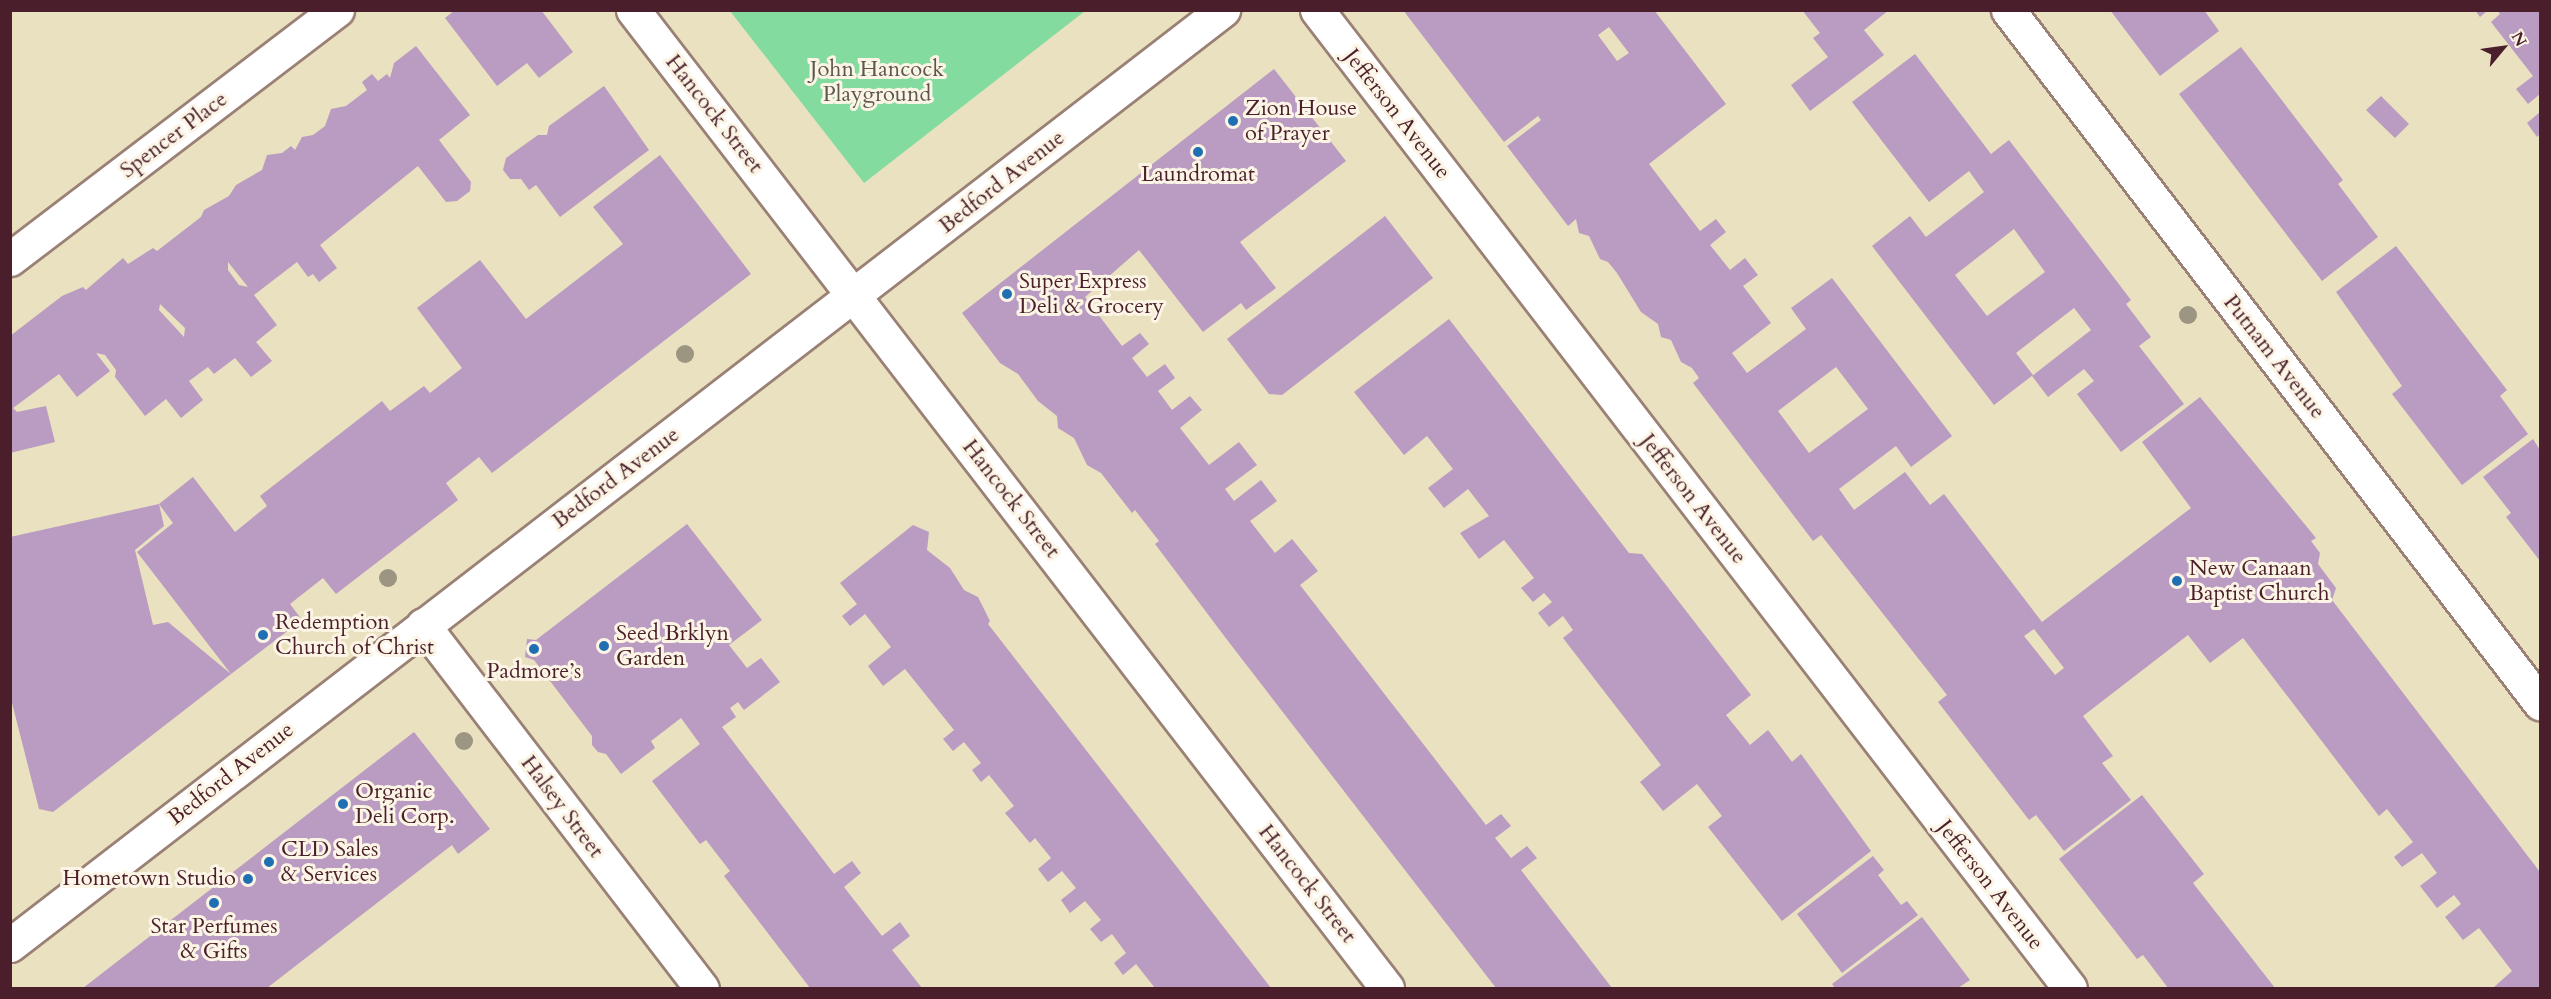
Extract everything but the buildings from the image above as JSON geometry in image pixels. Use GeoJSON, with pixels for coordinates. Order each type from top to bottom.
{"type":"FeatureCollection","features":[{"type":"Feature","properties":{"kind":"street","name":"Spencer Place"},"geometry":{"type":"LineString","coordinates":[[10,259],[337,10]]}},
{"type":"Feature","properties":{"kind":"street","name":"Hancock Street"},"geometry":{"type":"LineString","coordinates":[[633,10],[1387,988]]}},
{"type":"Feature","properties":{"kind":"street","name":"Bedford Avenue"},"geometry":{"type":"LineString","coordinates":[[10,945],[1223,10]]}},
{"type":"Feature","properties":{"kind":"street","name":"Jefferson Avenue"},"geometry":{"type":"LineString","coordinates":[[1317,10],[2070,988]]}},
{"type":"Feature","properties":{"kind":"street","name":"Putnam Avenue"},"geometry":{"type":"LineString","coordinates":[[2008,10],[2541,703]]}},
{"type":"Feature","properties":{"kind":"street","name":"Halsey Street"},"geometry":{"type":"LineString","coordinates":[[423,625],[702,988]]}},
{"type":"Feature","properties":{"kind":"green space","name":"John Hancock Playground"},"geometry":{"type":"Polygon","coordinates":[[[730,11],[1085,11],[864,183],[730,11]]]}},
{"type":"Feature","properties":{"kind":"place","name":"Zion House of Prayer"},"geometry":{"type":"Point","coordinates":[1233,121]}},
{"type":"Feature","properties":{"kind":"place","name":"Laundromat"},"geometry":{"type":"Point","coordinates":[1198,152]}},
{"type":"Feature","properties":{"kind":"place","name":"Super Express Deli & Grocery"},"geometry":{"type":"Point","coordinates":[1007,294]}},
{"type":"Feature","properties":{"kind":"place","name":"New Canaan Baptist Church"},"geometry":{"type":"Point","coordinates":[2177,581]}},
{"type":"Feature","properties":{"kind":"place","name":"Redemption Church of Christ"},"geometry":{"type":"Point","coordinates":[263,635]}},
{"type":"Feature","properties":{"kind":"place","name":"Seed Brklyn Garden"},"geometry":{"type":"Point","coordinates":[604,646]}},
{"type":"Feature","properties":{"kind":"place","name":"Padmore’s"},"geometry":{"type":"Point","coordinates":[534,649]}},
{"type":"Feature","properties":{"kind":"place","name":"Organic Deli Corp."},"geometry":{"type":"Point","coordinates":[343,804]}},
{"type":"Feature","properties":{"kind":"place","name":"CLD Sales & Services"},"geometry":{"type":"Point","coordinates":[269,862]}},
{"type":"Feature","properties":{"kind":"place","name":"Hometown Studio"},"geometry":{"type":"Point","coordinates":[248,879]}},
{"type":"Feature","properties":{"kind":"place","name":"Star Perfumes & Gifts"},"geometry":{"type":"Point","coordinates":[214,903]}}]}
